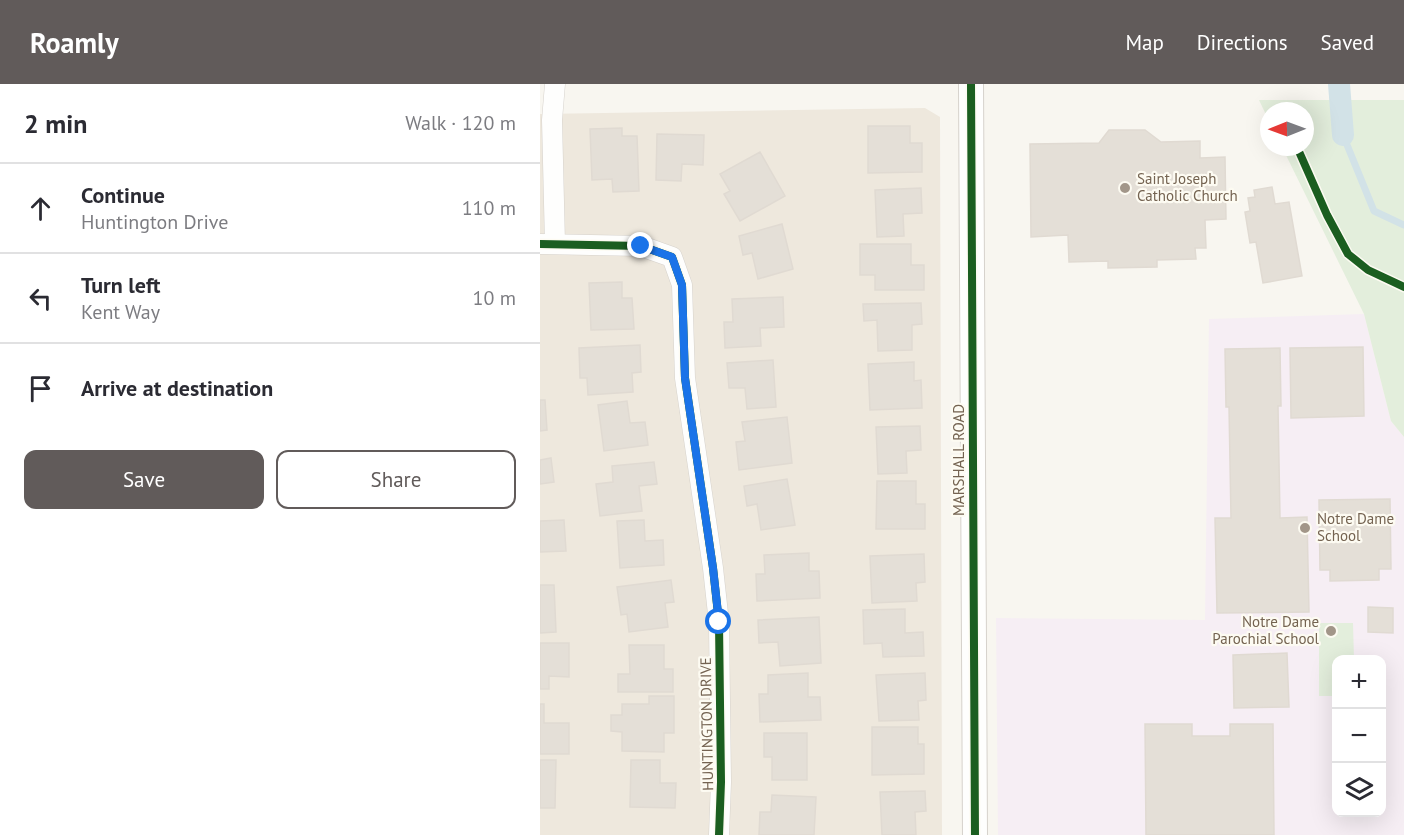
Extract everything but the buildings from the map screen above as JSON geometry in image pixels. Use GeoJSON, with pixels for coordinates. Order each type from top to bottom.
{"type":"FeatureCollection","features":[{"type":"Feature","properties":{"kind":"street"},"geometry":{"type":"LineString","coordinates":[[547,244],[555,84]]}},
{"type":"Feature","properties":{"kind":"street","name":"MARSHALL ROAD"},"geometry":{"type":"LineString","coordinates":[[970,84],[975,835]]}},
{"type":"Feature","properties":{"kind":"street","name":"HUNTINGTON DRIVE"},"geometry":{"type":"LineString","coordinates":[[547,244],[641,246],[672,257],[682,285],[685,378],[719,622],[722,782],[719,835]]}},
{"type":"Feature","properties":{"kind":"shaded area"},"geometry":{"type":"Polygon","coordinates":[[[925,108],[940,117],[942,835],[540,835],[540,114],[925,108]]]}},
{"type":"Feature","properties":{"kind":"shaded area","name":"Notre Dame School"},"geometry":{"type":"Polygon","coordinates":[[[1364,314],[1391,421],[1404,437],[1404,835],[998,835],[996,618],[1205,620],[1209,319],[1364,314]]]}},
{"type":"Feature","properties":{"kind":"green space"},"geometry":{"type":"Polygon","coordinates":[[[1259,100],[1404,100],[1404,437],[1391,421],[1364,314],[1286,156],[1314,156],[1314,102],[1260,102],[1259,100]]]}},
{"type":"Feature","properties":{"kind":"green space"},"geometry":{"type":"Polygon","coordinates":[[[1319,623],[1353,623],[1354,655],[1332,655],[1332,696],[1319,696],[1319,623]]]}},
{"type":"Feature","properties":{"kind":"waterway"},"geometry":{"type":"LineString","coordinates":[[1339,84],[1343,135]]}},
{"type":"Feature","properties":{"kind":"waterway"},"geometry":{"type":"LineString","coordinates":[[1343,135],[1374,211],[1404,225]]}},
{"type":"Feature","properties":{"kind":"cycle path"},"geometry":{"type":"LineString","coordinates":[[971,84],[975,835]]}},
{"type":"Feature","properties":{"kind":"cycle path"},"geometry":{"type":"LineString","coordinates":[[1301,156],[1327,215],[1348,254],[1368,270],[1404,287]]}},
{"type":"Feature","properties":{"kind":"cycle path"},"geometry":{"type":"LineString","coordinates":[[540,244],[641,246],[672,257],[682,285],[685,378],[719,623],[721,782],[719,835]]}},
{"type":"Feature","properties":{"kind":"place","name":"Saint Joseph Catholic Church"},"geometry":{"type":"Point","coordinates":[1125,188]}},
{"type":"Feature","properties":{"kind":"place","name":"Notre Dame School"},"geometry":{"type":"Point","coordinates":[1305,528]}},
{"type":"Feature","properties":{"kind":"place","name":"Notre Dame Parochial School"},"geometry":{"type":"Point","coordinates":[1331,631]}},
{"type":"Feature","properties":{"kind":"route"},"geometry":{"type":"LineString","coordinates":[[641,246],[672,257],[682,285],[685,378],[719,622]]}}]}
